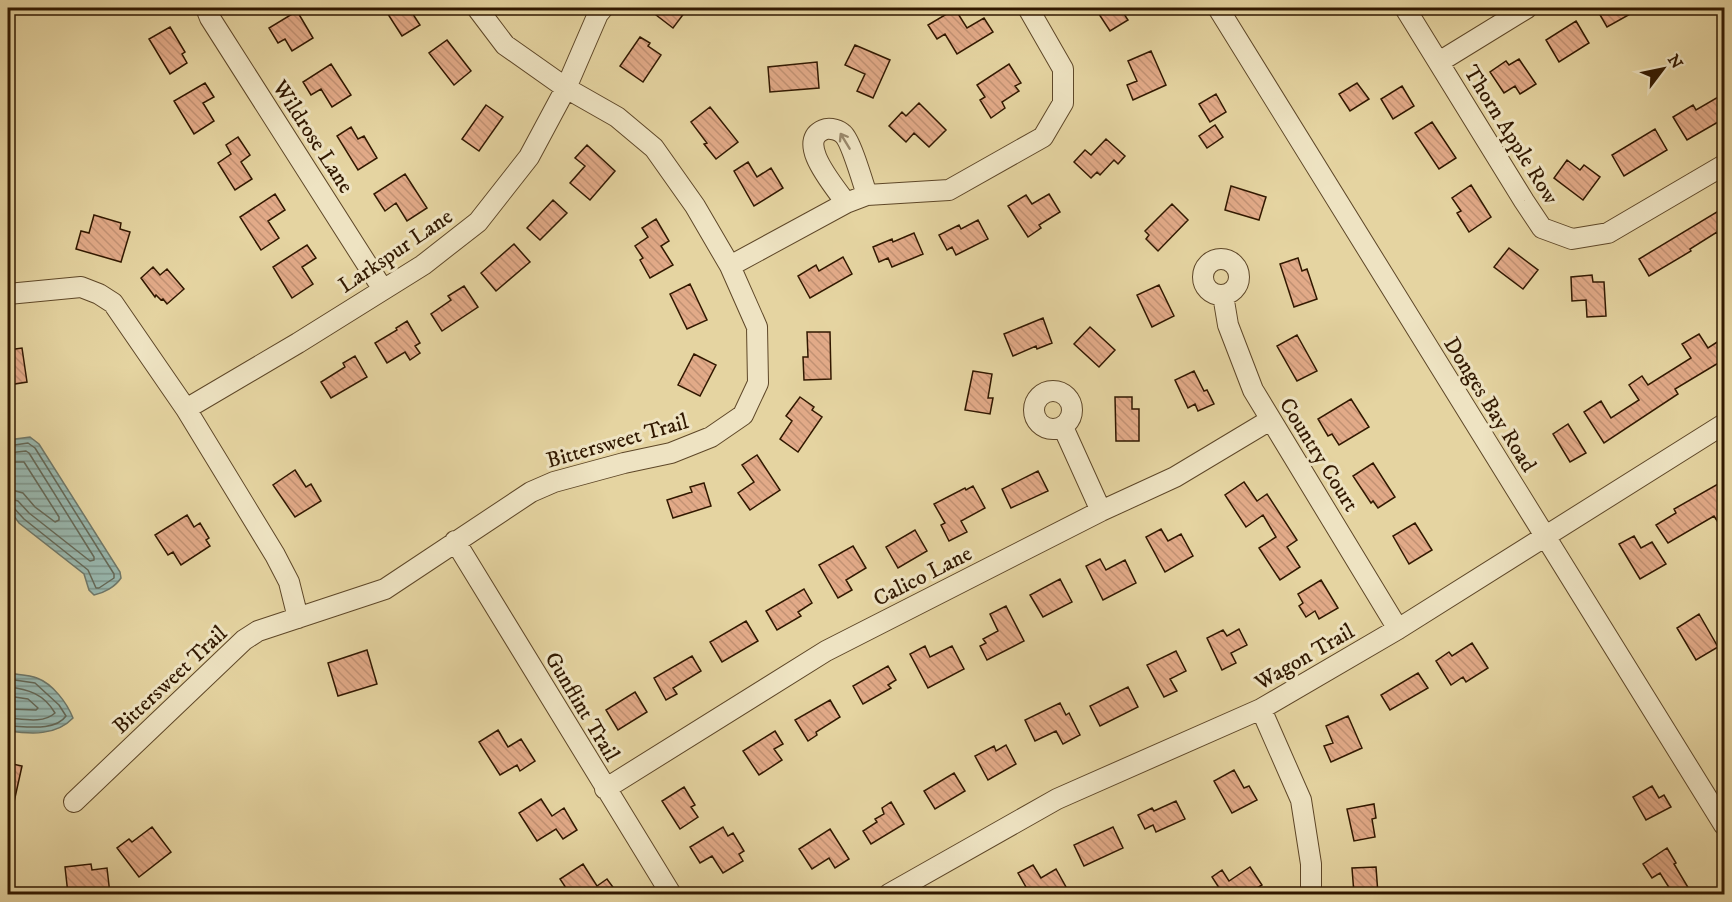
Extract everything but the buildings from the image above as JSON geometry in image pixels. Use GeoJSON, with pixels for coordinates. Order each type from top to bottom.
{"type":"FeatureCollection","features":[{"type":"Feature","properties":{"kind":"street","name":"Wildrose Lane"},"geometry":{"type":"LineString","coordinates":[[206,8],[382,288]]}},
{"type":"Feature","properties":{"kind":"street","name":"Bittersweet Trail"},"geometry":{"type":"LineString","coordinates":[[74,802],[244,640],[258,632],[385,589],[531,492],[564,479],[671,453],[711,437],[743,415],[758,383],[757,327],[730,266],[695,206],[654,148],[617,117],[566,88],[505,45],[477,8]]}},
{"type":"Feature","properties":{"kind":"street","name":"Larkspur Lane"},"geometry":{"type":"LineString","coordinates":[[186,409],[423,265],[478,222],[529,157],[566,88],[598,14],[603,8]]}},
{"type":"Feature","properties":{"kind":"street"},"geometry":{"type":"LineString","coordinates":[[730,266],[846,202],[867,195],[949,190],[1043,137],[1063,103],[1063,69],[1028,8]]}},
{"type":"Feature","properties":{"kind":"street","name":"Donges Bay Road"},"geometry":{"type":"LineString","coordinates":[[1218,8],[1725,825]]}},
{"type":"Feature","properties":{"kind":"street","name":"Thorn Apple Row"},"geometry":{"type":"LineString","coordinates":[[1405,8],[1542,228],[1572,239],[1608,233],[1725,165]]}},
{"type":"Feature","properties":{"kind":"street"},"geometry":{"type":"LineString","coordinates":[[1439,62],[1527,8]]}},
{"type":"Feature","properties":{"kind":"street"},"geometry":{"type":"LineString","coordinates":[[846,202],[814,154],[813,142],[816,136],[826,129],[837,130],[847,138],[867,195]]}},
{"type":"Feature","properties":{"kind":"street"},"geometry":{"type":"LineString","coordinates":[[8,294],[81,287],[113,303],[186,409],[275,555],[289,582],[298,618]]}},
{"type":"Feature","properties":{"kind":"street","name":"Country Court"},"geometry":{"type":"LineString","coordinates":[[1222,295],[1228,325],[1253,390],[1398,629]]}},
{"type":"Feature","properties":{"kind":"street","name":"Calico Lane"},"geometry":{"type":"LineString","coordinates":[[605,789],[826,651],[1101,511],[1175,477],[1270,420]]}},
{"type":"Feature","properties":{"kind":"street","name":"Wagon Trail"},"geometry":{"type":"LineString","coordinates":[[890,894],[1057,799],[1261,709],[1398,629],[1725,424]]}},
{"type":"Feature","properties":{"kind":"street"},"geometry":{"type":"LineString","coordinates":[[1063,427],[1101,511]]}},
{"type":"Feature","properties":{"kind":"street","name":"Gunflint Trail"},"geometry":{"type":"LineString","coordinates":[[455,541],[671,894]]}},
{"type":"Feature","properties":{"kind":"street"},"geometry":{"type":"LineString","coordinates":[[1261,709],[1300,800],[1311,864],[1311,894]]}},
{"type":"Feature","properties":{"kind":"water"},"geometry":{"type":"Polygon","coordinates":[[[30,437],[39,444],[120,572],[119,581],[105,591],[94,595],[89,590],[84,574],[19,523],[8,508],[8,440],[30,437]]]}},
{"type":"Feature","properties":{"kind":"water"},"geometry":{"type":"Polygon","coordinates":[[[8,673],[34,677],[49,685],[63,700],[73,718],[51,731],[25,733],[8,731],[8,673]]]}}]}
